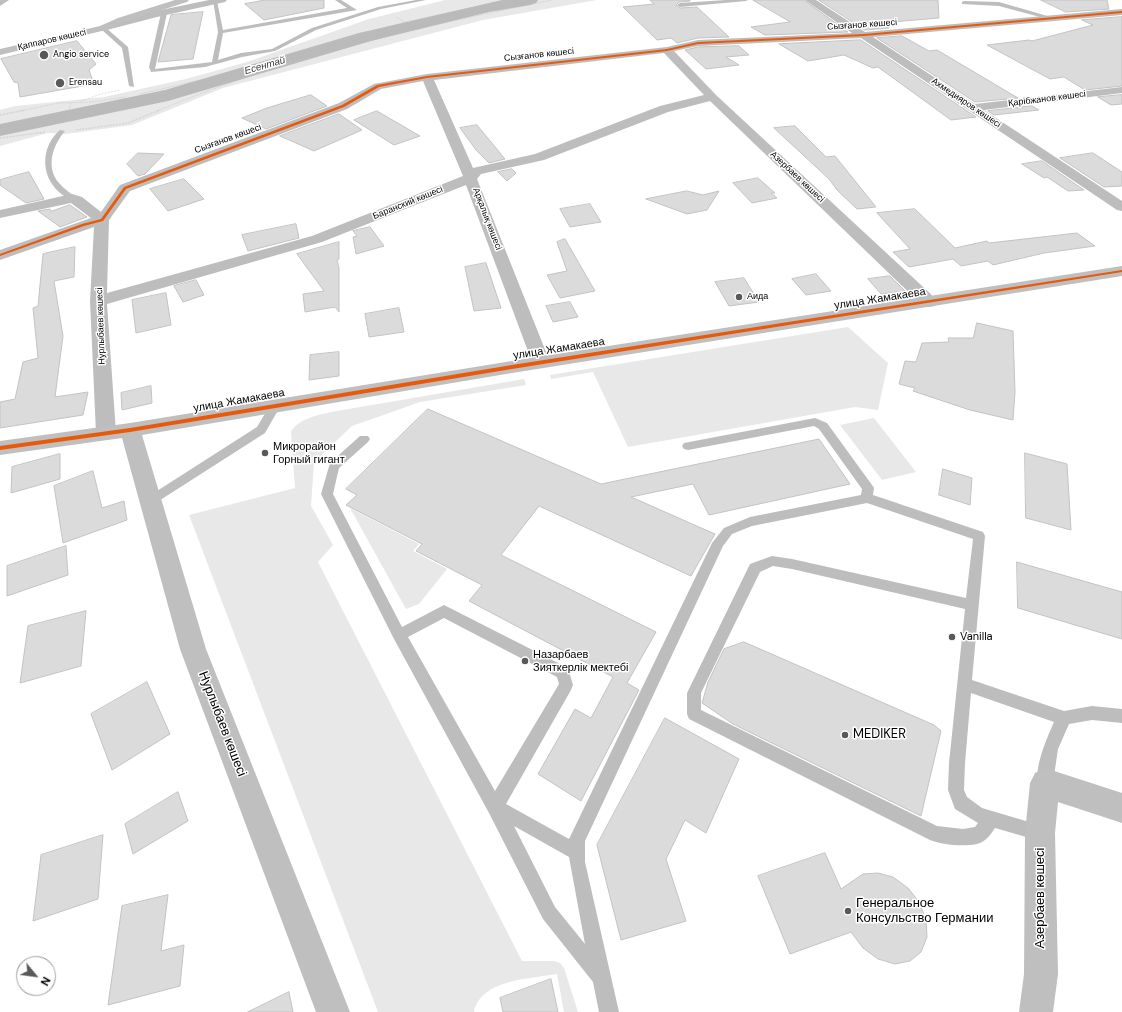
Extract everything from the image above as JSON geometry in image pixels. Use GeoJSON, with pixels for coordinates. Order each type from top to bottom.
{"type":"FeatureCollection","features":[{"type":"Feature","properties":{"kind":"street","name":"Қаппаров көшесі"},"geometry":{"type":"LineString","coordinates":[[103,28],[128,18],[184,0]]}},
{"type":"Feature","properties":{"kind":"street","name":"Ахмедияров көшесі"},"geometry":{"type":"LineString","coordinates":[[810,0],[1122,207]]}},
{"type":"Feature","properties":{"kind":"street","name":"Қаппаров көшесі"},"geometry":{"type":"LineString","coordinates":[[0,52],[219,1]]}},
{"type":"Feature","properties":{"kind":"street","name":"Сызғанов көшесі"},"geometry":{"type":"LineString","coordinates":[[102,220],[126,188],[134,184],[343,106],[374,87],[426,77],[667,50],[698,43],[864,35],[1122,12]]}},
{"type":"Feature","properties":{"kind":"street","name":"Азербаев көшесі"},"geometry":{"type":"LineString","coordinates":[[667,50],[712,97],[928,302]]}},
{"type":"Feature","properties":{"kind":"street","name":"Арқалық көшесі"},"geometry":{"type":"LineString","coordinates":[[426,77],[471,178],[541,362]]}},
{"type":"Feature","properties":{"kind":"street","name":"Қарібжанов көшесі"},"geometry":{"type":"LineString","coordinates":[[973,108],[1122,90]]}},
{"type":"Feature","properties":{"kind":"street","name":"Баранский көшесі"},"geometry":{"type":"LineString","coordinates":[[98,301],[317,239],[471,178],[476,171],[539,157],[664,109],[712,97]]}},
{"type":"Feature","properties":{"kind":"street"},"geometry":{"type":"LineString","coordinates":[[0,214],[72,198],[77,200],[102,220]]}},
{"type":"Feature","properties":{"kind":"street"},"geometry":{"type":"LineString","coordinates":[[0,255],[83,225],[102,220]]}},
{"type":"Feature","properties":{"kind":"street","name":"Нурлыбаев көшесі"},"geometry":{"type":"LineString","coordinates":[[102,220],[98,301],[118,431],[150,500],[193,649],[333,1012]]}},
{"type":"Feature","properties":{"kind":"street","name":"улица Жамакаева"},"geometry":{"type":"LineString","coordinates":[[0,448],[118,431],[541,362],[1122,271]]}},
{"type":"Feature","properties":{"kind":"street","name":"Азербаев көшесі"},"geometry":{"type":"LineString","coordinates":[[1036,1012],[1041,974],[1040,833],[1045,783]]}},
{"type":"Feature","properties":{"kind":"street"},"geometry":{"type":"LineString","coordinates":[[1045,783],[1122,808]]}},
{"type":"Feature","properties":{"kind":"lane"},"geometry":{"type":"LineString","coordinates":[[337,0],[360,14]]}},
{"type":"Feature","properties":{"kind":"lane"},"geometry":{"type":"LineString","coordinates":[[164,13],[152,67],[153,71],[205,66],[241,55],[273,50],[314,29],[360,14],[424,0]]}},
{"type":"Feature","properties":{"kind":"lane"},"geometry":{"type":"LineString","coordinates":[[680,5],[746,0]]}},
{"type":"Feature","properties":{"kind":"lane"},"geometry":{"type":"LineString","coordinates":[[215,63],[221,32],[219,1]]}},
{"type":"Feature","properties":{"kind":"lane"},"geometry":{"type":"LineString","coordinates":[[964,4],[999,4],[1055,19]]}},
{"type":"Feature","properties":{"kind":"lane"},"geometry":{"type":"LineString","coordinates":[[221,32],[351,9]]}},
{"type":"Feature","properties":{"kind":"lane"},"geometry":{"type":"LineString","coordinates":[[322,13],[336,22]]}},
{"type":"Feature","properties":{"kind":"lane"},"geometry":{"type":"LineString","coordinates":[[103,28],[125,47],[132,86]]}},
{"type":"Feature","properties":{"kind":"lane"},"geometry":{"type":"LineString","coordinates":[[63,127],[55,137],[47,160],[54,182],[72,198]]}},
{"type":"Feature","properties":{"kind":"lane"},"geometry":{"type":"LineString","coordinates":[[150,500],[261,430],[276,405]]}},
{"type":"Feature","properties":{"kind":"lane"},"geometry":{"type":"LineString","coordinates":[[688,446],[815,422],[823,426],[868,488],[867,498]]}},
{"type":"Feature","properties":{"kind":"lane"},"geometry":{"type":"LineString","coordinates":[[364,439],[334,466],[326,494],[399,635],[495,807],[549,913],[602,979]]}},
{"type":"Feature","properties":{"kind":"lane"},"geometry":{"type":"LineString","coordinates":[[610,1012],[576,862],[577,840],[718,543],[728,530],[750,522],[867,498],[979,536],[964,684],[956,790],[961,803],[978,815],[1040,833]]}},
{"type":"Feature","properties":{"kind":"lane"},"geometry":{"type":"LineString","coordinates":[[972,605],[792,564],[772,561],[755,568],[694,693],[694,714],[936,834],[964,837],[980,835],[992,819]]}},
{"type":"Feature","properties":{"kind":"lane"},"geometry":{"type":"LineString","coordinates":[[399,635],[444,611],[563,673],[566,685],[495,807]]}},
{"type":"Feature","properties":{"kind":"lane"},"geometry":{"type":"LineString","coordinates":[[964,684],[1064,718],[1092,713],[1122,716]]}},
{"type":"Feature","properties":{"kind":"lane"},"geometry":{"type":"LineString","coordinates":[[1045,783],[1050,748],[1064,718]]}},
{"type":"Feature","properties":{"kind":"lane"},"geometry":{"type":"LineString","coordinates":[[495,807],[577,852]]}},
{"type":"Feature","properties":{"kind":"path"},"geometry":{"type":"LineString","coordinates":[[0,138],[63,127],[70,131],[128,123],[188,98],[300,60],[440,24],[552,0]]}},
{"type":"Feature","properties":{"kind":"path"},"geometry":{"type":"LineString","coordinates":[[77,102],[132,86]]}},
{"type":"Feature","properties":{"kind":"path"},"geometry":{"type":"LineString","coordinates":[[63,127],[71,102]]}},
{"type":"Feature","properties":{"kind":"shaded area"},"geometry":{"type":"Polygon","coordinates":[[[445,0],[597,0],[483,20],[223,88],[132,125],[66,134],[48,133],[0,146],[0,110],[15,106],[104,97],[186,79],[247,62],[369,19],[445,0]]]}},
{"type":"Feature","properties":{"kind":"shaded area"},"geometry":{"type":"Polygon","coordinates":[[[848,327],[888,363],[878,410],[855,407],[628,447],[593,372],[551,379],[550,375],[848,327]]]}},
{"type":"Feature","properties":{"kind":"shaded area"},"geometry":{"type":"Polygon","coordinates":[[[524,379],[526,385],[420,402],[352,426],[314,462],[311,506],[333,545],[318,562],[522,961],[554,961],[560,963],[564,968],[578,1012],[564,1012],[557,974],[508,982],[496,987],[486,993],[478,1001],[474,1012],[378,1012],[189,515],[295,488],[291,431],[304,420],[331,412],[524,379]]]}},
{"type":"Feature","properties":{"kind":"shaded area"},"geometry":{"type":"Polygon","coordinates":[[[874,418],[916,472],[882,480],[840,425],[874,418]]]}},
{"type":"Feature","properties":{"kind":"shaded area"},"geometry":{"type":"Polygon","coordinates":[[[350,508],[419,544],[413,551],[447,569],[419,604],[406,609],[350,508]]]}},
{"type":"Feature","properties":{"kind":"building"},"geometry":{"type":"Polygon","coordinates":[[[265,0],[324,0],[324,8],[264,20],[245,4],[265,0]]]}},
{"type":"Feature","properties":{"kind":"building"},"geometry":{"type":"Polygon","coordinates":[[[650,0],[690,0],[679,2],[676,5],[680,8],[697,7],[729,37],[698,38],[677,43],[671,38],[657,40],[623,7],[654,4],[650,0]]]}},
{"type":"Feature","properties":{"kind":"building"},"geometry":{"type":"Polygon","coordinates":[[[753,0],[804,0],[848,32],[765,35],[751,27],[790,22],[753,0]]]}},
{"type":"Feature","properties":{"kind":"building"},"geometry":{"type":"Polygon","coordinates":[[[819,0],[938,0],[939,18],[880,23],[889,28],[865,30],[819,0]]]}},
{"type":"Feature","properties":{"kind":"building"},"geometry":{"type":"Polygon","coordinates":[[[1041,0],[1107,0],[1109,9],[1066,12],[1041,0]]]}},
{"type":"Feature","properties":{"kind":"building"},"geometry":{"type":"Polygon","coordinates":[[[203,12],[193,59],[158,62],[171,15],[203,12]]]}},
{"type":"Feature","properties":{"kind":"building"},"geometry":{"type":"Polygon","coordinates":[[[1122,17],[1122,86],[1085,90],[1064,77],[1050,79],[987,45],[1029,40],[1032,41],[1093,25],[1082,20],[1122,17]]]}},
{"type":"Feature","properties":{"kind":"building"},"geometry":{"type":"Polygon","coordinates":[[[902,36],[929,51],[937,50],[1018,98],[975,102],[877,38],[902,36]]]}},
{"type":"Feature","properties":{"kind":"building"},"geometry":{"type":"Polygon","coordinates":[[[861,40],[976,117],[951,120],[878,67],[873,68],[844,55],[808,61],[779,44],[861,40]]]}},
{"type":"Feature","properties":{"kind":"building"},"geometry":{"type":"Polygon","coordinates":[[[77,41],[96,64],[89,70],[94,84],[20,97],[18,83],[14,82],[1,59],[77,41]]]}},
{"type":"Feature","properties":{"kind":"building"},"geometry":{"type":"Polygon","coordinates":[[[739,46],[749,55],[726,57],[739,65],[706,69],[685,50],[698,47],[739,46]]]}},
{"type":"Feature","properties":{"kind":"building"},"geometry":{"type":"Polygon","coordinates":[[[311,95],[327,106],[266,129],[242,118],[267,108],[311,95]]]}},
{"type":"Feature","properties":{"kind":"building"},"geometry":{"type":"Polygon","coordinates":[[[1122,95],[1122,104],[1111,105],[1098,97],[1122,95]]]}},
{"type":"Feature","properties":{"kind":"building"},"geometry":{"type":"Polygon","coordinates":[[[1032,106],[1039,110],[994,115],[988,111],[1032,106]]]}},
{"type":"Feature","properties":{"kind":"building"},"geometry":{"type":"Polygon","coordinates":[[[377,111],[420,136],[394,145],[354,120],[377,111]]]}},
{"type":"Feature","properties":{"kind":"building"},"geometry":{"type":"Polygon","coordinates":[[[339,114],[362,130],[314,151],[280,136],[339,114]]]}},
{"type":"Feature","properties":{"kind":"building"},"geometry":{"type":"Polygon","coordinates":[[[477,125],[505,159],[489,163],[476,150],[460,128],[477,125]]]}},
{"type":"Feature","properties":{"kind":"building"},"geometry":{"type":"Polygon","coordinates":[[[795,126],[826,157],[835,156],[876,207],[857,209],[837,190],[829,179],[774,128],[795,126]]]}},
{"type":"Feature","properties":{"kind":"building"},"geometry":{"type":"Polygon","coordinates":[[[138,153],[164,154],[145,174],[138,176],[127,164],[138,153]]]}},
{"type":"Feature","properties":{"kind":"building"},"geometry":{"type":"Polygon","coordinates":[[[1093,153],[1122,172],[1122,186],[1104,187],[1060,158],[1093,153]]]}},
{"type":"Feature","properties":{"kind":"building"},"geometry":{"type":"Polygon","coordinates":[[[1042,161],[1084,190],[1068,191],[1047,177],[1044,178],[1022,164],[1042,161]]]}},
{"type":"Feature","properties":{"kind":"building"},"geometry":{"type":"Polygon","coordinates":[[[512,169],[516,173],[507,181],[498,172],[512,169]]]}},
{"type":"Feature","properties":{"kind":"building"},"geometry":{"type":"Polygon","coordinates":[[[29,172],[44,199],[26,203],[0,185],[0,180],[29,172]]]}},
{"type":"Feature","properties":{"kind":"building"},"geometry":{"type":"Polygon","coordinates":[[[758,178],[775,193],[771,193],[777,198],[752,203],[733,183],[758,178]]]}},
{"type":"Feature","properties":{"kind":"building"},"geometry":{"type":"Polygon","coordinates":[[[184,179],[204,199],[168,211],[150,189],[184,179]]]}},
{"type":"Feature","properties":{"kind":"building"},"geometry":{"type":"Polygon","coordinates":[[[687,191],[703,195],[719,191],[707,210],[687,214],[646,199],[687,191]]]}},
{"type":"Feature","properties":{"kind":"building"},"geometry":{"type":"Polygon","coordinates":[[[590,204],[601,222],[570,227],[560,209],[590,204]]]}},
{"type":"Feature","properties":{"kind":"building"},"geometry":{"type":"Polygon","coordinates":[[[70,205],[87,217],[60,227],[38,211],[50,209],[51,211],[70,205]]]}},
{"type":"Feature","properties":{"kind":"building"},"geometry":{"type":"Polygon","coordinates":[[[915,209],[955,248],[987,241],[989,243],[1077,233],[1095,246],[1044,253],[993,265],[988,261],[961,266],[953,259],[909,267],[893,252],[910,249],[877,213],[915,209]]]}},
{"type":"Feature","properties":{"kind":"building"},"geometry":{"type":"Polygon","coordinates":[[[296,224],[299,238],[248,251],[242,235],[296,224]]]}},
{"type":"Feature","properties":{"kind":"building"},"geometry":{"type":"Polygon","coordinates":[[[370,227],[384,246],[356,254],[353,237],[357,236],[353,231],[370,227]]]}},
{"type":"Feature","properties":{"kind":"building"},"geometry":{"type":"Polygon","coordinates":[[[565,239],[595,291],[560,298],[547,275],[567,271],[557,242],[565,239]]]}},
{"type":"Feature","properties":{"kind":"building"},"geometry":{"type":"Polygon","coordinates":[[[339,242],[339,259],[337,260],[339,268],[339,312],[335,307],[305,312],[303,294],[324,291],[297,254],[339,242]]]}},
{"type":"Feature","properties":{"kind":"building"},"geometry":{"type":"Polygon","coordinates":[[[75,247],[74,277],[54,281],[63,336],[55,397],[88,392],[83,415],[0,428],[0,402],[15,399],[23,362],[38,358],[33,308],[38,306],[43,254],[75,247]]]}},
{"type":"Feature","properties":{"kind":"building"},"geometry":{"type":"Polygon","coordinates":[[[486,263],[501,308],[474,311],[465,267],[486,263]]]}},
{"type":"Feature","properties":{"kind":"building"},"geometry":{"type":"Polygon","coordinates":[[[816,274],[831,291],[806,295],[792,279],[816,274]]]}},
{"type":"Feature","properties":{"kind":"building"},"geometry":{"type":"Polygon","coordinates":[[[890,276],[905,291],[881,294],[868,279],[890,276]]]}},
{"type":"Feature","properties":{"kind":"building"},"geometry":{"type":"Polygon","coordinates":[[[744,278],[759,302],[729,306],[715,282],[744,278]]]}},
{"type":"Feature","properties":{"kind":"building"},"geometry":{"type":"Polygon","coordinates":[[[196,280],[204,295],[183,302],[174,286],[196,280]]]}},
{"type":"Feature","properties":{"kind":"building"},"geometry":{"type":"Polygon","coordinates":[[[166,293],[171,325],[136,333],[132,300],[166,293]]]}},
{"type":"Feature","properties":{"kind":"building"},"geometry":{"type":"Polygon","coordinates":[[[570,302],[578,317],[553,322],[546,306],[570,302]]]}},
{"type":"Feature","properties":{"kind":"building"},"geometry":{"type":"Polygon","coordinates":[[[399,308],[404,332],[369,337],[365,314],[399,308]]]}},
{"type":"Feature","properties":{"kind":"building"},"geometry":{"type":"Polygon","coordinates":[[[977,323],[1013,331],[1015,392],[1013,420],[970,410],[913,391],[915,388],[899,384],[905,361],[916,362],[922,343],[949,342],[948,338],[973,338],[977,323]]]}},
{"type":"Feature","properties":{"kind":"building"},"geometry":{"type":"Polygon","coordinates":[[[339,352],[339,376],[309,380],[310,355],[339,352]]]}},
{"type":"Feature","properties":{"kind":"building"},"geometry":{"type":"Polygon","coordinates":[[[151,386],[152,403],[122,410],[121,393],[151,386]]]}},
{"type":"Feature","properties":{"kind":"building"},"geometry":{"type":"Polygon","coordinates":[[[428,409],[601,484],[819,439],[850,484],[709,515],[693,484],[631,497],[715,534],[691,576],[539,506],[501,555],[656,632],[627,683],[639,690],[581,801],[538,774],[575,709],[591,718],[613,677],[469,601],[482,585],[416,551],[422,544],[346,505],[357,495],[346,489],[428,409]]]}},
{"type":"Feature","properties":{"kind":"building"},"geometry":{"type":"Polygon","coordinates":[[[1025,453],[1067,464],[1071,530],[1026,518],[1025,453]]]}},
{"type":"Feature","properties":{"kind":"building"},"geometry":{"type":"Polygon","coordinates":[[[60,454],[60,479],[11,493],[12,467],[60,454]]]}},
{"type":"Feature","properties":{"kind":"building"},"geometry":{"type":"Polygon","coordinates":[[[943,469],[972,478],[970,505],[939,495],[943,469]]]}},
{"type":"Feature","properties":{"kind":"building"},"geometry":{"type":"Polygon","coordinates":[[[93,471],[102,508],[124,501],[127,520],[63,543],[54,486],[93,471]]]}},
{"type":"Feature","properties":{"kind":"building"},"geometry":{"type":"Polygon","coordinates":[[[66,546],[68,575],[7,596],[7,566],[66,546]]]}},
{"type":"Feature","properties":{"kind":"building"},"geometry":{"type":"Polygon","coordinates":[[[1017,562],[1122,592],[1122,639],[1018,608],[1017,562]]]}},
{"type":"Feature","properties":{"kind":"building"},"geometry":{"type":"Polygon","coordinates":[[[86,611],[81,666],[20,683],[28,626],[86,611]]]}},
{"type":"Feature","properties":{"kind":"building","name":"MEDIKER"},"geometry":{"type":"Polygon","coordinates":[[[744,642],[934,725],[941,731],[921,816],[733,724],[702,703],[708,682],[724,649],[744,642]]]}},
{"type":"Feature","properties":{"kind":"building"},"geometry":{"type":"Polygon","coordinates":[[[147,682],[170,734],[112,770],[91,714],[147,682]]]}},
{"type":"Feature","properties":{"kind":"building"},"geometry":{"type":"Polygon","coordinates":[[[665,718],[739,759],[706,833],[685,820],[666,859],[686,921],[621,940],[597,845],[665,718]]]}},
{"type":"Feature","properties":{"kind":"building"},"geometry":{"type":"Polygon","coordinates":[[[178,792],[188,821],[133,854],[125,824],[178,792]]]}},
{"type":"Feature","properties":{"kind":"building"},"geometry":{"type":"Polygon","coordinates":[[[103,835],[98,899],[33,921],[41,855],[103,835]]]}},
{"type":"Feature","properties":{"kind":"building","name":"Генеральное Консульство Германии"},"geometry":{"type":"Polygon","coordinates":[[[825,853],[841,889],[863,874],[878,873],[893,877],[908,888],[919,902],[926,920],[927,937],[921,952],[910,961],[895,964],[878,959],[863,948],[851,932],[790,954],[758,876],[825,853]]]}},
{"type":"Feature","properties":{"kind":"building"},"geometry":{"type":"Polygon","coordinates":[[[168,895],[161,951],[184,945],[180,986],[108,1005],[122,906],[168,895]]]}},
{"type":"Feature","properties":{"kind":"building"},"geometry":{"type":"Polygon","coordinates":[[[551,979],[558,1012],[503,1012],[500,998],[551,979]]]}},
{"type":"Feature","properties":{"kind":"building"},"geometry":{"type":"Polygon","coordinates":[[[289,992],[293,1012],[248,1012],[289,992]]]}},
{"type":"Feature","properties":{"kind":"waterway","name":"Есентай"},"geometry":{"type":"LineString","coordinates":[[0,130],[168,95],[365,37],[489,7],[530,0]]}},
{"type":"Feature","properties":{"kind":"cycle path"},"geometry":{"type":"LineString","coordinates":[[0,255],[83,225],[102,220],[125,188],[343,106],[378,86],[427,77],[667,50],[698,43],[864,35],[1122,12]]}},
{"type":"Feature","properties":{"kind":"cycle path"},"geometry":{"type":"LineString","coordinates":[[0,448],[130,430],[512,367],[1122,271]]}},
{"type":"Feature","properties":{"kind":"place","name":"Angio service"},"geometry":{"type":"Point","coordinates":[44,55]}},
{"type":"Feature","properties":{"kind":"place","name":"Erensau"},"geometry":{"type":"Point","coordinates":[60,83]}},
{"type":"Feature","properties":{"kind":"place","name":"Аида"},"geometry":{"type":"Point","coordinates":[739,297]}},
{"type":"Feature","properties":{"kind":"place","name":"Микрорайон Горный гигант"},"geometry":{"type":"Point","coordinates":[265,453]}},
{"type":"Feature","properties":{"kind":"place","name":"Vanilla"},"geometry":{"type":"Point","coordinates":[952,637]}},
{"type":"Feature","properties":{"kind":"place","name":"Назарбаев Зияткерлік мектебі"},"geometry":{"type":"Point","coordinates":[525,661]}},
{"type":"Feature","properties":{"kind":"place","name":"MEDIKER"},"geometry":{"type":"Point","coordinates":[845,735]}},
{"type":"Feature","properties":{"kind":"place","name":"Генеральное Консульство Германии"},"geometry":{"type":"Point","coordinates":[848,911]}}]}
